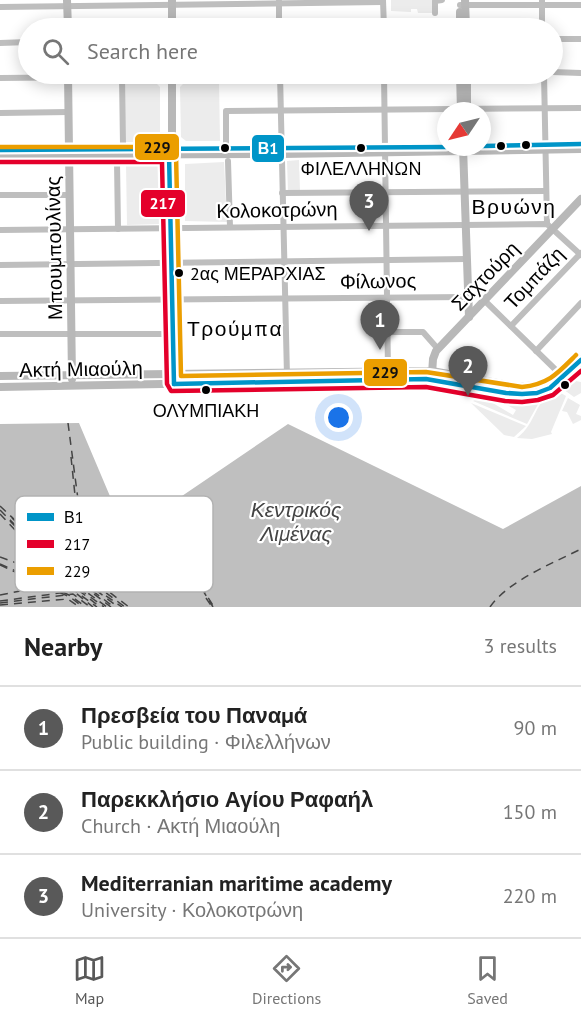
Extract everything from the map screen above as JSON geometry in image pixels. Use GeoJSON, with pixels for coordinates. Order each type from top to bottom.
{"type":"FeatureCollection","features":[{"type":"Feature","properties":{"kind":"main road"},"geometry":{"type":"LineString","coordinates":[[172,2],[172,18]]}},
{"type":"Feature","properties":{"kind":"main road"},"geometry":{"type":"LineString","coordinates":[[461,18],[462,2]]}},
{"type":"Feature","properties":{"kind":"main road"},"geometry":{"type":"LineString","coordinates":[[462,2],[464,18]]}},
{"type":"Feature","properties":{"kind":"main road"},"geometry":{"type":"LineString","coordinates":[[67,3],[68,18]]}},
{"type":"Feature","properties":{"kind":"main road","name":"Μπουμπουλίνας"},"geometry":{"type":"LineString","coordinates":[[68,84],[72,385]]}},
{"type":"Feature","properties":{"kind":"main road"},"geometry":{"type":"LineString","coordinates":[[172,84],[171,152],[177,377]]}},
{"type":"Feature","properties":{"kind":"main road"},"geometry":{"type":"LineString","coordinates":[[461,84],[463,102]]}},
{"type":"Feature","properties":{"kind":"main road"},"geometry":{"type":"LineString","coordinates":[[465,102],[466,84]]}},
{"type":"Feature","properties":{"kind":"main road"},"geometry":{"type":"LineString","coordinates":[[491,148],[581,149]]}},
{"type":"Feature","properties":{"kind":"main road"},"geometry":{"type":"LineString","coordinates":[[0,155],[171,152],[226,154],[437,149]]}},
{"type":"Feature","properties":{"kind":"main road"},"geometry":{"type":"LineString","coordinates":[[463,156],[469,317]]}},
{"type":"Feature","properties":{"kind":"main road","name":"Σαχτούρη"},"geometry":{"type":"LineString","coordinates":[[434,374],[433,357],[438,349],[550,226],[581,199]]}},
{"type":"Feature","properties":{"kind":"main road","name":"Ακτή Μιαούλη"},"geometry":{"type":"LineString","coordinates":[[287,378],[388,371],[434,374],[519,387],[543,384],[560,374],[581,354]]}},
{"type":"Feature","properties":{"kind":"main road","name":"Ακτή Μιαούλη"},"geometry":{"type":"LineString","coordinates":[[0,376],[287,378],[434,374],[513,394],[532,394],[553,386],[581,360]]}},
{"type":"Feature","properties":{"kind":"main road","name":"Ακτή Μιαούλη"},"geometry":{"type":"LineString","coordinates":[[0,387],[72,385],[177,377]]}},
{"type":"Feature","properties":{"kind":"street"},"geometry":{"type":"LineString","coordinates":[[0,7],[67,3],[383,1],[384,18]]}},
{"type":"Feature","properties":{"kind":"street"},"geometry":{"type":"LineString","coordinates":[[435,13],[435,1],[440,1]]}},
{"type":"Feature","properties":{"kind":"street"},"geometry":{"type":"LineString","coordinates":[[279,2],[279,18]]}},
{"type":"Feature","properties":{"kind":"street"},"geometry":{"type":"LineString","coordinates":[[462,2],[542,2],[581,5]]}},
{"type":"Feature","properties":{"kind":"street"},"geometry":{"type":"LineString","coordinates":[[542,2],[543,18]]}},
{"type":"Feature","properties":{"kind":"street"},"geometry":{"type":"LineString","coordinates":[[563,39],[581,39]]}},
{"type":"Feature","properties":{"kind":"street"},"geometry":{"type":"LineString","coordinates":[[0,43],[18,42]]}},
{"type":"Feature","properties":{"kind":"street"},"geometry":{"type":"LineString","coordinates":[[563,72],[581,73]]}},
{"type":"Feature","properties":{"kind":"street"},"geometry":{"type":"LineString","coordinates":[[0,78],[18,77]]}},
{"type":"Feature","properties":{"kind":"street"},"geometry":{"type":"LineString","coordinates":[[122,84],[123,145]]}},
{"type":"Feature","properties":{"kind":"street"},"geometry":{"type":"LineString","coordinates":[[280,84],[287,378]]}},
{"type":"Feature","properties":{"kind":"street"},"geometry":{"type":"LineString","coordinates":[[384,84],[388,371]]}},
{"type":"Feature","properties":{"kind":"street"},"geometry":{"type":"LineString","coordinates":[[544,84],[546,191],[550,226],[580,254]]}},
{"type":"Feature","properties":{"kind":"street"},"geometry":{"type":"LineString","coordinates":[[491,109],[581,108]]}},
{"type":"Feature","properties":{"kind":"street"},"geometry":{"type":"LineString","coordinates":[[230,227],[226,111],[437,110]]}},
{"type":"Feature","properties":{"kind":"street"},"geometry":{"type":"LineString","coordinates":[[0,113],[68,112]]}},
{"type":"Feature","properties":{"kind":"street"},"geometry":{"type":"LineString","coordinates":[[491,146],[545,147],[581,144]]}},
{"type":"Feature","properties":{"kind":"street"},"geometry":{"type":"LineString","coordinates":[[385,150],[437,147]]}},
{"type":"Feature","properties":{"kind":"street"},"geometry":{"type":"LineString","coordinates":[[117,162],[118,229]]}},
{"type":"Feature","properties":{"kind":"street"},"geometry":{"type":"LineString","coordinates":[[282,194],[546,191]]}},
{"type":"Feature","properties":{"kind":"street"},"geometry":{"type":"LineString","coordinates":[[0,195],[70,195]]}},
{"type":"Feature","properties":{"kind":"street","name":"Κολοκοτρώνη"},"geometry":{"type":"LineString","coordinates":[[0,230],[466,223],[550,226]]}},
{"type":"Feature","properties":{"kind":"street","name":"Τομπάζη"},"geometry":{"type":"LineString","coordinates":[[511,326],[580,254]]}},
{"type":"Feature","properties":{"kind":"street"},"geometry":{"type":"LineString","coordinates":[[0,265],[467,259]]}},
{"type":"Feature","properties":{"kind":"street","name":"Φίλωνος"},"geometry":{"type":"LineString","coordinates":[[0,301],[468,297]]}},
{"type":"Feature","properties":{"kind":"street"},"geometry":{"type":"LineString","coordinates":[[484,300],[560,374]]}},
{"type":"Feature","properties":{"kind":"street"},"geometry":{"type":"LineString","coordinates":[[536,351],[581,303]]}},
{"type":"Feature","properties":{"kind":"street"},"geometry":{"type":"LineString","coordinates":[[387,332],[423,332],[438,349]]}},
{"type":"Feature","properties":{"kind":"street"},"geometry":{"type":"LineString","coordinates":[[0,334],[175,334]]}},
{"type":"Feature","properties":{"kind":"shaded area"},"geometry":{"type":"Polygon","coordinates":[[[391,0],[443,0],[436,2],[436,13],[418,13],[417,9],[411,9],[411,12],[391,11],[391,0]]]}},
{"type":"Feature","properties":{"kind":"shaded area"},"geometry":{"type":"Polygon","coordinates":[[[125,84],[157,84],[160,87],[160,138],[155,142],[125,142],[125,84]]]}},
{"type":"Feature","properties":{"kind":"shaded area"},"geometry":{"type":"Polygon","coordinates":[[[183,84],[219,84],[220,141],[186,141],[181,137],[180,87],[183,84]]]}},
{"type":"Feature","properties":{"kind":"shaded area"},"geometry":{"type":"Polygon","coordinates":[[[299,160],[300,191],[288,192],[287,161],[299,160]]]}},
{"type":"Feature","properties":{"kind":"shaded area"},"geometry":{"type":"Polygon","coordinates":[[[224,162],[227,222],[185,221],[185,164],[224,162]]]}},
{"type":"Feature","properties":{"kind":"shaded area"},"geometry":{"type":"Polygon","coordinates":[[[126,164],[158,165],[161,169],[163,224],[127,225],[126,164]]]}},
{"type":"Feature","properties":{"kind":"shaded area"},"geometry":{"type":"Polygon","coordinates":[[[570,380],[581,382],[581,393],[574,397],[560,387],[570,380]]]}},
{"type":"Feature","properties":{"kind":"shaded area"},"geometry":{"type":"Polygon","coordinates":[[[556,390],[566,396],[552,434],[532,439],[517,438],[524,432],[543,400],[556,390]]]}},
{"type":"Feature","properties":{"kind":"shaded area"},"geometry":{"type":"Polygon","coordinates":[[[494,394],[513,398],[541,399],[527,424],[473,401],[481,396],[513,415],[516,410],[494,397],[494,394]]]}},
{"type":"Feature","properties":{"kind":"shaded area"},"geometry":{"type":"Polygon","coordinates":[[[568,398],[580,405],[576,414],[581,416],[581,420],[573,424],[567,412],[562,411],[568,398]]]}},
{"type":"Feature","properties":{"kind":"shaded area"},"geometry":{"type":"Polygon","coordinates":[[[471,403],[526,426],[514,437],[504,435],[471,403]]]}},
{"type":"Feature","properties":{"kind":"water","name":"Κεντρικός Λιμένας"},"geometry":{"type":"Polygon","coordinates":[[[79,423],[110,496],[15,496],[15,592],[213,592],[213,496],[182,496],[288,424],[503,529],[581,486],[581,607],[0,607],[0,424],[79,423]]]}},
{"type":"Feature","properties":{"kind":"ferry route"},"geometry":{"type":"LineString","coordinates":[[68,423],[78,496]]}},
{"type":"Feature","properties":{"kind":"ferry route"},"geometry":{"type":"LineString","coordinates":[[71,457],[75,496]]}},
{"type":"Feature","properties":{"kind":"ferry route"},"geometry":{"type":"LineString","coordinates":[[0,506],[15,520]]}},
{"type":"Feature","properties":{"kind":"ferry route"},"geometry":{"type":"LineString","coordinates":[[0,510],[15,525]]}},
{"type":"Feature","properties":{"kind":"ferry route"},"geometry":{"type":"LineString","coordinates":[[0,514],[15,530]]}},
{"type":"Feature","properties":{"kind":"ferry route"},"geometry":{"type":"LineString","coordinates":[[12,518],[15,521]]}},
{"type":"Feature","properties":{"kind":"ferry route"},"geometry":{"type":"LineString","coordinates":[[10,521],[15,526]]}},
{"type":"Feature","properties":{"kind":"ferry route"},"geometry":{"type":"LineString","coordinates":[[490,607],[519,581],[581,549]]}},
{"type":"Feature","properties":{"kind":"ferry route"},"geometry":{"type":"LineString","coordinates":[[0,557],[15,562]]}},
{"type":"Feature","properties":{"kind":"ferry route"},"geometry":{"type":"LineString","coordinates":[[0,564],[15,571]]}},
{"type":"Feature","properties":{"kind":"ferry route"},"geometry":{"type":"LineString","coordinates":[[0,565],[15,572]]}},
{"type":"Feature","properties":{"kind":"ferry route"},"geometry":{"type":"LineString","coordinates":[[0,595],[15,592]]}},
{"type":"Feature","properties":{"kind":"ferry route"},"geometry":{"type":"LineString","coordinates":[[58,592],[83,607]]}},
{"type":"Feature","properties":{"kind":"ferry route"},"geometry":{"type":"LineString","coordinates":[[63,592],[86,607]]}},
{"type":"Feature","properties":{"kind":"ferry route"},"geometry":{"type":"LineString","coordinates":[[0,601],[68,592]]}},
{"type":"Feature","properties":{"kind":"ferry route"},"geometry":{"type":"LineString","coordinates":[[75,592],[93,607]]}},
{"type":"Feature","properties":{"kind":"ferry route"},"geometry":{"type":"LineString","coordinates":[[76,592],[97,607]]}},
{"type":"Feature","properties":{"kind":"ferry route"},"geometry":{"type":"LineString","coordinates":[[81,592],[100,607]]}},
{"type":"Feature","properties":{"kind":"ferry route"},"geometry":{"type":"LineString","coordinates":[[83,592],[104,607]]}},
{"type":"Feature","properties":{"kind":"ferry route"},"geometry":{"type":"LineString","coordinates":[[87,592],[107,607]]}},
{"type":"Feature","properties":{"kind":"ferry route"},"geometry":{"type":"LineString","coordinates":[[91,592],[111,607]]}},
{"type":"Feature","properties":{"kind":"ferry route"},"geometry":{"type":"LineString","coordinates":[[94,592],[114,607]]}},
{"type":"Feature","properties":{"kind":"ferry route"},"geometry":{"type":"LineString","coordinates":[[98,592],[118,607]]}},
{"type":"Feature","properties":{"kind":"ferry route"},"geometry":{"type":"LineString","coordinates":[[100,592],[122,607]]}},
{"type":"Feature","properties":{"kind":"ferry route"},"geometry":{"type":"LineString","coordinates":[[105,592],[125,607]]}},
{"type":"Feature","properties":{"kind":"ferry route"},"geometry":{"type":"LineString","coordinates":[[109,592],[129,607]]}},
{"type":"Feature","properties":{"kind":"ferry route"},"geometry":{"type":"LineString","coordinates":[[204,592],[213,607]]}},
{"type":"Feature","properties":{"kind":"ferry route"},"geometry":{"type":"LineString","coordinates":[[205,592],[214,607]]}},
{"type":"Feature","properties":{"kind":"ferry route"},"geometry":{"type":"LineString","coordinates":[[0,603],[73,594],[90,607]]}},
{"type":"Feature","properties":{"kind":"ferry route"},"geometry":{"type":"LineString","coordinates":[[206,598],[212,607]]}},
{"type":"Feature","properties":{"kind":"ferry route"},"geometry":{"type":"LineString","coordinates":[[0,605],[68,599],[79,607]]}},
{"type":"Feature","properties":{"kind":"transit line","name":"Β1"},"geometry":{"type":"LineString","coordinates":[[491,146],[581,144]]}},
{"type":"Feature","properties":{"kind":"transit line","name":"229"},"geometry":{"type":"LineString","coordinates":[[0,147],[169,147],[175,149],[181,376],[426,372],[522,387],[546,380],[576,355]]}},
{"type":"Feature","properties":{"kind":"transit line","name":"Β1"},"geometry":{"type":"LineString","coordinates":[[0,150],[437,147]]}},
{"type":"Feature","properties":{"kind":"transit line","name":"Β1"},"geometry":{"type":"LineString","coordinates":[[169,154],[174,384]]}},
{"type":"Feature","properties":{"kind":"transit line","name":"217"},"geometry":{"type":"LineString","coordinates":[[0,162],[162,162],[167,384],[171,391],[426,387],[522,402],[553,395],[581,371]]}},
{"type":"Feature","properties":{"kind":"transit line","name":"Β1"},"geometry":{"type":"LineString","coordinates":[[174,384],[426,379],[522,394],[537,393],[550,388],[581,360]]}},
{"type":"Feature","properties":{"kind":"place","name":"ΦΙΛΕΛΛΗΝΩΝ"},"geometry":{"type":"Point","coordinates":[361,148]}},
{"type":"Feature","properties":{"kind":"place","name":"Mediterranian maritime academy"},"geometry":{"type":"Point","coordinates":[369,231]}},
{"type":"Feature","properties":{"kind":"place","name":"2ας ΜΕΡΑΡΧΙΑΣ"},"geometry":{"type":"Point","coordinates":[179,273]}},
{"type":"Feature","properties":{"kind":"place","name":"Πρεσβεία του Παναμά"},"geometry":{"type":"Point","coordinates":[380,350]}},
{"type":"Feature","properties":{"kind":"place","name":"ΟΛΥΜΠΙΑΚΗ"},"geometry":{"type":"Point","coordinates":[206,390]}},
{"type":"Feature","properties":{"kind":"place","name":"Παρεκκλήσιο Αγίου Ραφαήλ"},"geometry":{"type":"Point","coordinates":[468,396]}},
{"type":"Feature","properties":{"kind":"district","name":"Βρυώνη"},"geometry":{"type":"Point","coordinates":[514,207]}},
{"type":"Feature","properties":{"kind":"district","name":"Τρούμπα"},"geometry":{"type":"Point","coordinates":[235,329]}}]}
